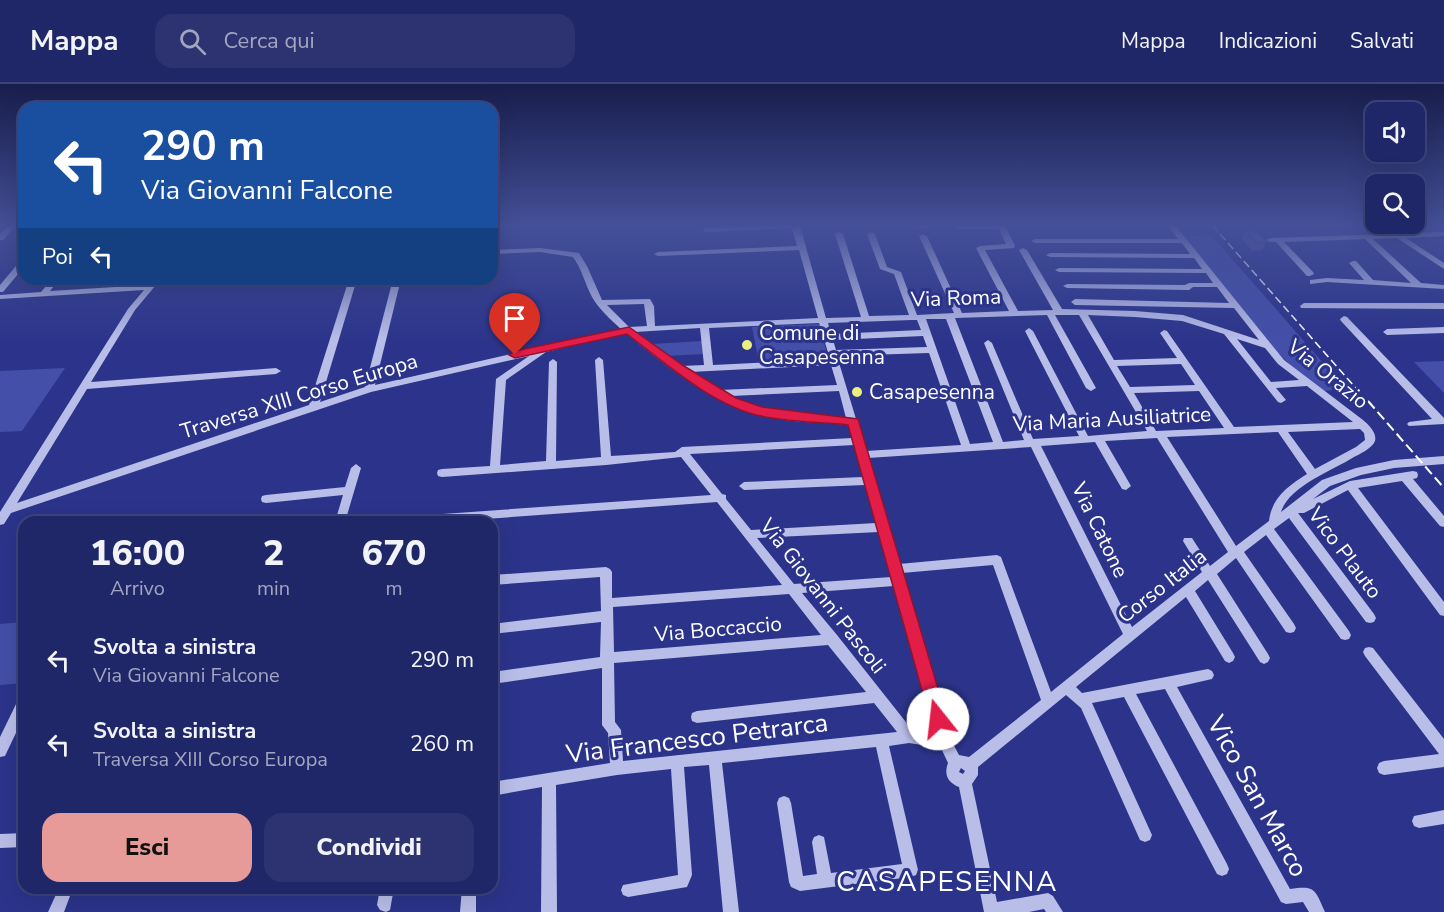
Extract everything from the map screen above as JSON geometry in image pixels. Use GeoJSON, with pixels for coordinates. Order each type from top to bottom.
{"type":"FeatureCollection","features":[{"type":"Feature","properties":{"kind":"street"},"geometry":{"type":"LineString","coordinates":[[583,264],[600,303],[629,330],[680,369],[718,393],[761,412],[854,422]]}},
{"type":"Feature","properties":{"kind":"street"},"geometry":{"type":"LineString","coordinates":[[807,264],[860,441],[945,742],[971,775],[964,780],[992,911],[1048,901],[1056,912]]}},
{"type":"Feature","properties":{"kind":"street"},"geometry":{"type":"LineString","coordinates":[[848,264],[866,319]]}},
{"type":"Feature","properties":{"kind":"street"},"geometry":{"type":"LineString","coordinates":[[882,264],[884,269],[897,272],[926,333],[966,446]]}},
{"type":"Feature","properties":{"kind":"street"},"geometry":{"type":"LineString","coordinates":[[934,264],[955,316],[999,444]]}},
{"type":"Feature","properties":{"kind":"street"},"geometry":{"type":"LineString","coordinates":[[988,264],[1015,314]]}},
{"type":"Feature","properties":{"kind":"street"},"geometry":{"type":"LineString","coordinates":[[1030,264],[1091,388]]}},
{"type":"Feature","properties":{"kind":"street"},"geometry":{"type":"LineString","coordinates":[[1202,264],[1265,345]]}},
{"type":"Feature","properties":{"kind":"street"},"geometry":{"type":"LineString","coordinates":[[1298,264],[1312,278],[1372,284],[1444,287]]}},
{"type":"Feature","properties":{"kind":"street"},"geometry":{"type":"LineString","coordinates":[[1354,264],[1372,284]]}},
{"type":"Feature","properties":{"kind":"street"},"geometry":{"type":"LineString","coordinates":[[1395,264],[1419,286]]}},
{"type":"Feature","properties":{"kind":"street"},"geometry":{"type":"LineString","coordinates":[[0,290],[18,269]]}},
{"type":"Feature","properties":{"kind":"street"},"geometry":{"type":"LineString","coordinates":[[1059,270],[1208,271]]}},
{"type":"Feature","properties":{"kind":"street"},"geometry":{"type":"LineString","coordinates":[[44,293],[51,285]]}},
{"type":"Feature","properties":{"kind":"street"},"geometry":{"type":"LineString","coordinates":[[314,406],[351,285]]}},
{"type":"Feature","properties":{"kind":"street"},"geometry":{"type":"LineString","coordinates":[[369,389],[395,285]]}},
{"type":"Feature","properties":{"kind":"street"},"geometry":{"type":"LineString","coordinates":[[1066,286],[1189,288],[1190,285],[1219,285]]}},
{"type":"Feature","properties":{"kind":"street"},"geometry":{"type":"LineString","coordinates":[[0,297],[150,287]]}},
{"type":"Feature","properties":{"kind":"street"},"geometry":{"type":"LineString","coordinates":[[0,521],[83,386],[150,287]]}},
{"type":"Feature","properties":{"kind":"street"},"geometry":{"type":"LineString","coordinates":[[600,303],[647,301],[650,306],[651,328]]}},
{"type":"Feature","properties":{"kind":"street"},"geometry":{"type":"LineString","coordinates":[[1076,302],[1236,306]]}},
{"type":"Feature","properties":{"kind":"street"},"geometry":{"type":"LineString","coordinates":[[1305,306],[1444,306]]}},
{"type":"Feature","properties":{"kind":"street","name":"Via Roma"},"geometry":{"type":"LineString","coordinates":[[823,320],[1054,313],[1160,314],[1226,330],[1265,345]]}},
{"type":"Feature","properties":{"kind":"street"},"geometry":{"type":"LineString","coordinates":[[1082,313],[1156,434],[1290,628]]}},
{"type":"Feature","properties":{"kind":"street"},"geometry":{"type":"LineString","coordinates":[[1344,319],[1442,421]]}},
{"type":"Feature","properties":{"kind":"street","name":"Traversa XIII Corso Europa"},"geometry":{"type":"LineString","coordinates":[[7,510],[369,389],[548,347],[629,330],[823,320]]}},
{"type":"Feature","properties":{"kind":"street"},"geometry":{"type":"LineString","coordinates":[[704,325],[709,367]]}},
{"type":"Feature","properties":{"kind":"street"},"geometry":{"type":"LineString","coordinates":[[1226,330],[1281,400]]}},
{"type":"Feature","properties":{"kind":"street"},"geometry":{"type":"LineString","coordinates":[[1387,332],[1444,330]]}},
{"type":"Feature","properties":{"kind":"street"},"geometry":{"type":"LineString","coordinates":[[1029,331],[1085,439]]}},
{"type":"Feature","properties":{"kind":"street"},"geometry":{"type":"LineString","coordinates":[[828,337],[926,333]]}},
{"type":"Feature","properties":{"kind":"street"},"geometry":{"type":"LineString","coordinates":[[1164,333],[1231,431]]}},
{"type":"Feature","properties":{"kind":"street","name":"Via Catone"},"geometry":{"type":"LineString","coordinates":[[988,343],[1032,442],[1130,636]]}},
{"type":"Feature","properties":{"kind":"street","name":"Via Orazio"},"geometry":{"type":"LineString","coordinates":[[1265,345],[1281,362],[1363,425],[1369,432],[1370,441],[1362,450],[1303,480],[1276,505],[1270,525]]}},
{"type":"Feature","properties":{"kind":"street"},"geometry":{"type":"LineString","coordinates":[[495,468],[501,379],[548,347]]}},
{"type":"Feature","properties":{"kind":"street"},"geometry":{"type":"LineString","coordinates":[[680,369],[932,350]]}},
{"type":"Feature","properties":{"kind":"street"},"geometry":{"type":"LineString","coordinates":[[599,360],[606,461]]}},
{"type":"Feature","properties":{"kind":"street"},"geometry":{"type":"LineString","coordinates":[[1111,363],[1183,361]]}},
{"type":"Feature","properties":{"kind":"street"},"geometry":{"type":"LineString","coordinates":[[551,465],[553,362]]}},
{"type":"Feature","properties":{"kind":"street"},"geometry":{"type":"LineString","coordinates":[[83,386],[276,371]]}},
{"type":"Feature","properties":{"kind":"street"},"geometry":{"type":"LineString","coordinates":[[1269,385],[1309,383]]}},
{"type":"Feature","properties":{"kind":"street"},"geometry":{"type":"LineString","coordinates":[[718,393],[843,388]]}},
{"type":"Feature","properties":{"kind":"street"},"geometry":{"type":"LineString","coordinates":[[1127,390],[1202,388]]}},
{"type":"Feature","properties":{"kind":"street"},"geometry":{"type":"LineString","coordinates":[[1412,424],[1442,421]]}},
{"type":"Feature","properties":{"kind":"street","name":"Via Maria Ausiliatrice"},"geometry":{"type":"LineString","coordinates":[[864,455],[1156,434],[1363,425]]}},
{"type":"Feature","properties":{"kind":"street"},"geometry":{"type":"LineString","coordinates":[[1281,429],[1313,474]]}},
{"type":"Feature","properties":{"kind":"street"},"geometry":{"type":"LineString","coordinates":[[1098,438],[1126,486]]}},
{"type":"Feature","properties":{"kind":"street"},"geometry":{"type":"LineString","coordinates":[[442,472],[677,455],[682,451],[860,441]]}},
{"type":"Feature","properties":{"kind":"street","name":"Via Giovanni Pascoli"},"geometry":{"type":"LineString","coordinates":[[682,451],[722,498],[909,737]]}},
{"type":"Feature","properties":{"kind":"street","name":"Corso Italia"},"geometry":{"type":"LineString","coordinates":[[962,764],[1048,701],[1326,483],[1360,471],[1394,464],[1444,460]]}},
{"type":"Feature","properties":{"kind":"street"},"geometry":{"type":"LineString","coordinates":[[342,516],[356,468]]}},
{"type":"Feature","properties":{"kind":"street"},"geometry":{"type":"LineString","coordinates":[[1291,510],[1299,511],[1350,485],[1409,476],[1444,523]]}},
{"type":"Feature","properties":{"kind":"street"},"geometry":{"type":"LineString","coordinates":[[744,486],[871,481]]}},
{"type":"Feature","properties":{"kind":"street"},"geometry":{"type":"LineString","coordinates":[[1350,485],[1444,611]]}},
{"type":"Feature","properties":{"kind":"street"},"geometry":{"type":"LineString","coordinates":[[266,499],[350,490]]}},
{"type":"Feature","properties":{"kind":"street"},"geometry":{"type":"LineString","coordinates":[[470,516],[722,498]]}},
{"type":"Feature","properties":{"kind":"street","name":"Vico Plauto"},"geometry":{"type":"LineString","coordinates":[[1291,510],[1370,618]]}},
{"type":"Feature","properties":{"kind":"street"},"geometry":{"type":"LineString","coordinates":[[1270,525],[1345,635]]}},
{"type":"Feature","properties":{"kind":"street"},"geometry":{"type":"LineString","coordinates":[[748,534],[884,527]]}},
{"type":"Feature","properties":{"kind":"street"},"geometry":{"type":"LineString","coordinates":[[1188,541],[1264,658]]}},
{"type":"Feature","properties":{"kind":"street"},"geometry":{"type":"LineString","coordinates":[[895,569],[997,560],[1048,701]]}},
{"type":"Feature","properties":{"kind":"street"},"geometry":{"type":"LineString","coordinates":[[498,580],[606,572],[609,725],[614,730],[617,768]]}},
{"type":"Feature","properties":{"kind":"street"},"geometry":{"type":"LineString","coordinates":[[498,628],[606,610],[792,589],[898,581]]}},
{"type":"Feature","properties":{"kind":"street"},"geometry":{"type":"LineString","coordinates":[[1188,590],[1229,657]]}},
{"type":"Feature","properties":{"kind":"street","name":"Via Boccaccio"},"geometry":{"type":"LineString","coordinates":[[498,677],[606,660],[833,639]]}},
{"type":"Feature","properties":{"kind":"street"},"geometry":{"type":"LineString","coordinates":[[1369,652],[1444,750]]}},
{"type":"Feature","properties":{"kind":"street"},"geometry":{"type":"LineString","coordinates":[[1080,699],[1208,675]]}},
{"type":"Feature","properties":{"kind":"street","name":"Vico San Marco"},"geometry":{"type":"LineString","coordinates":[[1168,682],[1286,897],[1306,894],[1317,912]]}},
{"type":"Feature","properties":{"kind":"street"},"geometry":{"type":"LineString","coordinates":[[1066,687],[1086,704],[1146,835]]}},
{"type":"Feature","properties":{"kind":"street"},"geometry":{"type":"LineString","coordinates":[[1127,689],[1222,869]]}},
{"type":"Feature","properties":{"kind":"street"},"geometry":{"type":"LineString","coordinates":[[697,717],[878,698]]}},
{"type":"Feature","properties":{"kind":"street"},"geometry":{"type":"LineString","coordinates":[[0,751],[18,714]]}},
{"type":"Feature","properties":{"kind":"street"},"geometry":{"type":"LineString","coordinates":[[909,737],[945,742]]}},
{"type":"Feature","properties":{"kind":"street","name":"Via Francesco Petrarca"},"geometry":{"type":"LineString","coordinates":[[498,788],[617,768],[909,737]]}},
{"type":"Feature","properties":{"kind":"street"},"geometry":{"type":"LineString","coordinates":[[784,803],[796,882],[800,884],[911,870],[881,741]]}},
{"type":"Feature","properties":{"kind":"street"},"geometry":{"type":"LineString","coordinates":[[715,757],[731,912]]}},
{"type":"Feature","properties":{"kind":"street"},"geometry":{"type":"LineString","coordinates":[[1384,768],[1444,760]]}},
{"type":"Feature","properties":{"kind":"street"},"geometry":{"type":"LineString","coordinates":[[628,890],[682,882],[685,875],[677,763]]}},
{"type":"Feature","properties":{"kind":"street"},"geometry":{"type":"LineString","coordinates":[[549,780],[549,912]]}},
{"type":"Feature","properties":{"kind":"street"},"geometry":{"type":"LineString","coordinates":[[1419,821],[1444,817]]}},
{"type":"Feature","properties":{"kind":"street"},"geometry":{"type":"LineString","coordinates":[[0,841],[18,840]]}},
{"type":"Feature","properties":{"kind":"street"},"geometry":{"type":"LineString","coordinates":[[819,842],[825,881]]}},
{"type":"Feature","properties":{"kind":"street"},"geometry":{"type":"LineString","coordinates":[[56,912],[64,894]]}},
{"type":"Feature","properties":{"kind":"street"},"geometry":{"type":"LineString","coordinates":[[385,905],[386,894]]}},
{"type":"Feature","properties":{"kind":"street"},"geometry":{"type":"LineString","coordinates":[[468,912],[469,894]]}},
{"type":"Feature","properties":{"kind":"shaded area"},"geometry":{"type":"Polygon","coordinates":[[[1205,264],[1236,264],[1346,389],[1324,391],[1271,347],[1205,264]]]}},
{"type":"Feature","properties":{"kind":"shaded area"},"geometry":{"type":"Polygon","coordinates":[[[819,324],[829,361],[759,363],[752,327],[819,324]]]}},
{"type":"Feature","properties":{"kind":"shaded area"},"geometry":{"type":"Polygon","coordinates":[[[703,341],[705,354],[666,356],[651,344],[703,341]]]}},
{"type":"Feature","properties":{"kind":"shaded area"},"geometry":{"type":"Polygon","coordinates":[[[1444,361],[1444,393],[1414,362],[1444,361]]]}},
{"type":"Feature","properties":{"kind":"shaded area"},"geometry":{"type":"Polygon","coordinates":[[[65,368],[22,431],[0,432],[0,371],[65,368]]]}},
{"type":"Feature","properties":{"kind":"shaded area"},"geometry":{"type":"Polygon","coordinates":[[[18,622],[18,684],[0,685],[0,624],[18,622]]]}},
{"type":"Feature","properties":{"kind":"railway"},"geometry":{"type":"LineString","coordinates":[[1246,264],[1369,403]]}},
{"type":"Feature","properties":{"kind":"railway"},"geometry":{"type":"LineString","coordinates":[[1368,401],[1444,488]]}},
{"type":"Feature","properties":{"kind":"place","name":"Comune di Casapesenna"},"geometry":{"type":"Point","coordinates":[747,345]}},
{"type":"Feature","properties":{"kind":"place","name":"Casapesenna"},"geometry":{"type":"Point","coordinates":[857,392]}},
{"type":"Feature","properties":{"kind":"district","name":"CASAPESENNA"},"geometry":{"type":"Point","coordinates":[947,881]}},
{"type":"Feature","properties":{"kind":"route"},"geometry":{"type":"LineString","coordinates":[[515,355],[629,330],[680,369],[731,400],[761,412],[854,422],[938,719]]}}]}
